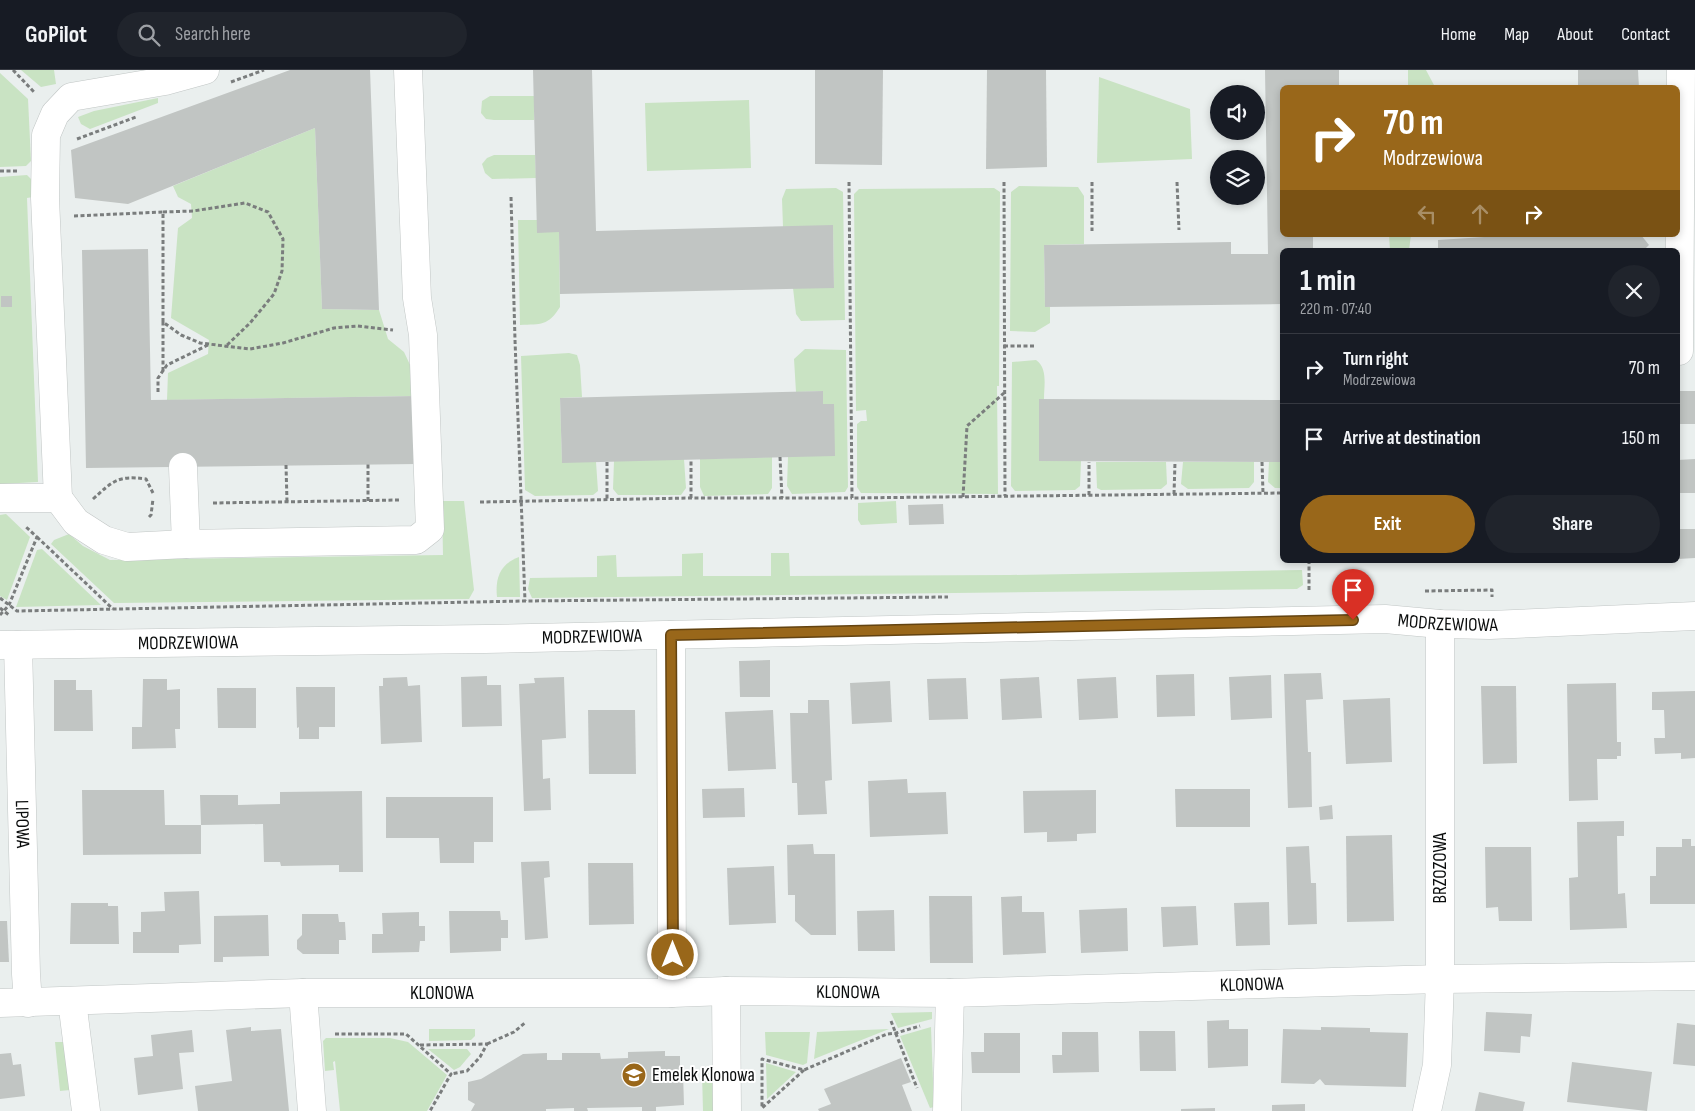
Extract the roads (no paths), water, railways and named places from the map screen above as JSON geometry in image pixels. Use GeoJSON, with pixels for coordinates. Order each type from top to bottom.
{"type":"FeatureCollection","features":[{"type":"Feature","properties":{"kind":"street"},"geometry":{"type":"LineString","coordinates":[[205,70],[165,81],[71,98],[55,114],[46,135],[45,207],[58,498],[76,522],[104,540],[127,548],[186,544],[416,540],[430,529],[423,335],[417,298],[408,70]]}},
{"type":"Feature","properties":{"kind":"street"},"geometry":{"type":"LineString","coordinates":[[1680,70],[1684,351]]}},
{"type":"Feature","properties":{"kind":"street"},"geometry":{"type":"LineString","coordinates":[[183,467],[186,544]]}},
{"type":"Feature","properties":{"kind":"street"},"geometry":{"type":"LineString","coordinates":[[6,498],[58,498]]}},
{"type":"Feature","properties":{"kind":"street","name":"MODRZEWIOWA"},"geometry":{"type":"LineString","coordinates":[[9,645],[671,635],[1385,619],[1440,624],[1490,625],[1695,616]]}},
{"type":"Feature","properties":{"kind":"street","name":"BRZOZOWA"},"geometry":{"type":"LineString","coordinates":[[1427,1111],[1437,1065],[1440,979],[1440,624]]}},
{"type":"Feature","properties":{"kind":"street"},"geometry":{"type":"LineString","coordinates":[[671,635],[672,993]]}},
{"type":"Feature","properties":{"kind":"street","name":"LIPOWA"},"geometry":{"type":"LineString","coordinates":[[9,645],[28,1003]]}},
{"type":"Feature","properties":{"kind":"street","name":"KLONOWA"},"geometry":{"type":"LineString","coordinates":[[0,1003],[303,993],[672,993],[726,991],[950,993],[1440,979],[1695,976]]}},
{"type":"Feature","properties":{"kind":"street"},"geometry":{"type":"LineString","coordinates":[[726,991],[727,1111]]}},
{"type":"Feature","properties":{"kind":"street"},"geometry":{"type":"LineString","coordinates":[[303,993],[312,1111]]}},
{"type":"Feature","properties":{"kind":"street"},"geometry":{"type":"LineString","coordinates":[[946,1111],[950,993]]}},
{"type":"Feature","properties":{"kind":"street"},"geometry":{"type":"LineString","coordinates":[[72,1001],[86,1111]]}},
{"type":"Feature","properties":{"kind":"place","name":"Emelek Klonowa"},"geometry":{"type":"Point","coordinates":[634,1075]}}]}
